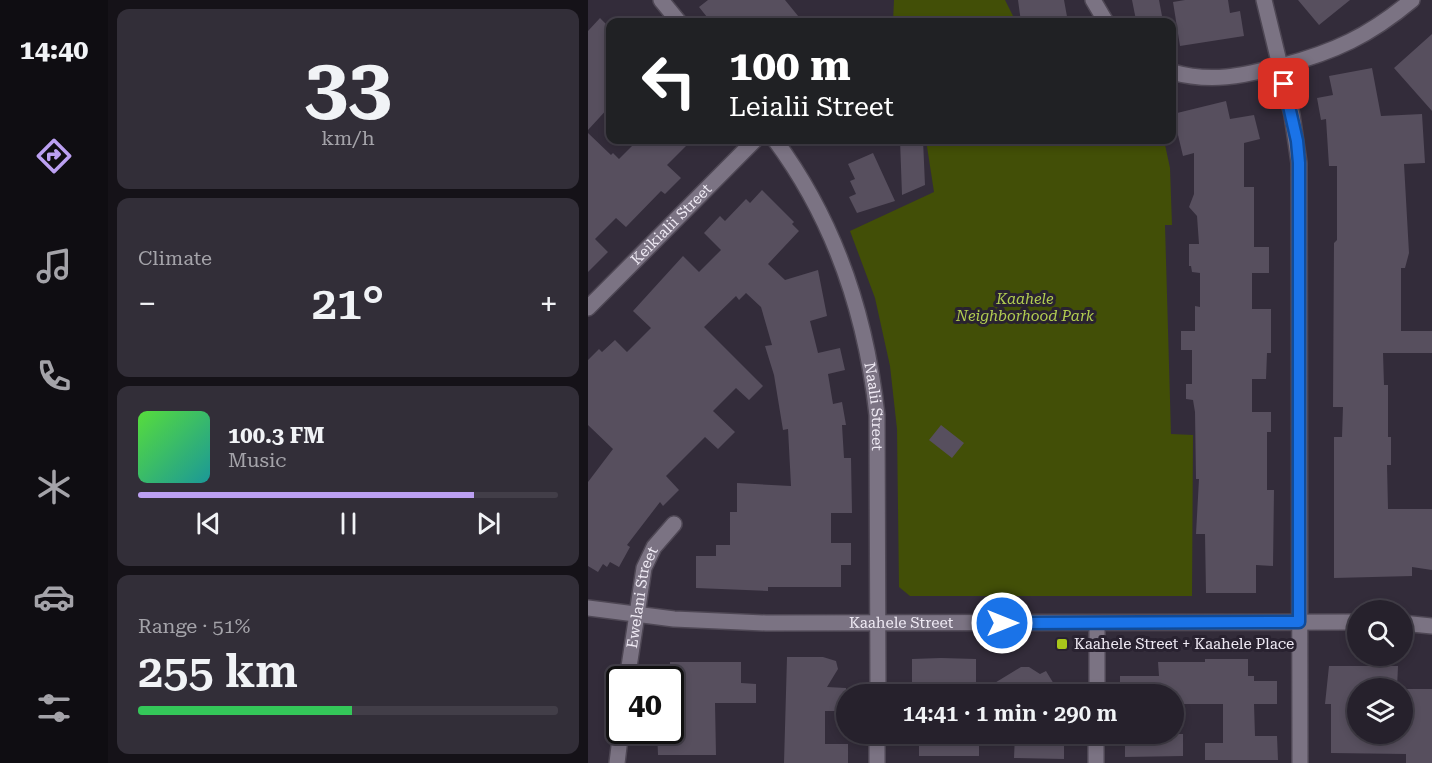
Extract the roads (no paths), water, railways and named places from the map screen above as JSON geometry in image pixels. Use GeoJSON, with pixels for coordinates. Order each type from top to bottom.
{"type":"FeatureCollection","features":[{"type":"Feature","properties":{"kind":"street"},"geometry":{"type":"LineString","coordinates":[[661,0],[677,18]]}},
{"type":"Feature","properties":{"kind":"street"},"geometry":{"type":"LineString","coordinates":[[1094,0],[1104,18]]}},
{"type":"Feature","properties":{"kind":"street"},"geometry":{"type":"LineString","coordinates":[[1264,0],[1292,115],[1299,163],[1300,763]]}},
{"type":"Feature","properties":{"kind":"street"},"geometry":{"type":"LineString","coordinates":[[1176,73],[1190,77],[1222,79],[1326,54],[1360,38],[1412,0]]}},
{"type":"Feature","properties":{"kind":"street","name":"Keikialii Street"},"geometry":{"type":"LineString","coordinates":[[588,308],[751,144]]}},
{"type":"Feature","properties":{"kind":"street","name":"Naalii Street"},"geometry":{"type":"LineString","coordinates":[[778,144],[812,196],[832,235],[862,325],[877,415],[878,684]]}},
{"type":"Feature","properties":{"kind":"street","name":"Ewelani Street"},"geometry":{"type":"LineString","coordinates":[[629,666],[644,568],[654,547],[675,524]]}},
{"type":"Feature","properties":{"kind":"street","name":"Kaahele Street"},"geometry":{"type":"LineString","coordinates":[[588,608],[636,615],[720,622],[1347,622]]}},
{"type":"Feature","properties":{"kind":"street"},"geometry":{"type":"LineString","coordinates":[[1096,684],[1097,623]]}},
{"type":"Feature","properties":{"kind":"street"},"geometry":{"type":"LineString","coordinates":[[1413,624],[1432,626]]}},
{"type":"Feature","properties":{"kind":"street"},"geometry":{"type":"LineString","coordinates":[[617,763],[619,744]]}},
{"type":"Feature","properties":{"kind":"street"},"geometry":{"type":"LineString","coordinates":[[877,744],[877,763]]}},
{"type":"Feature","properties":{"kind":"street"},"geometry":{"type":"LineString","coordinates":[[1096,744],[1096,763]]}},
{"type":"Feature","properties":{"kind":"place","name":"Kaahele Street + Kaahele Place"},"geometry":{"type":"Point","coordinates":[1062,644]}},
{"type":"Feature","properties":{"kind":"park label","name":"Kaahele Neighborhood Park"},"geometry":{"type":"Point","coordinates":[1025,308]}}]}
